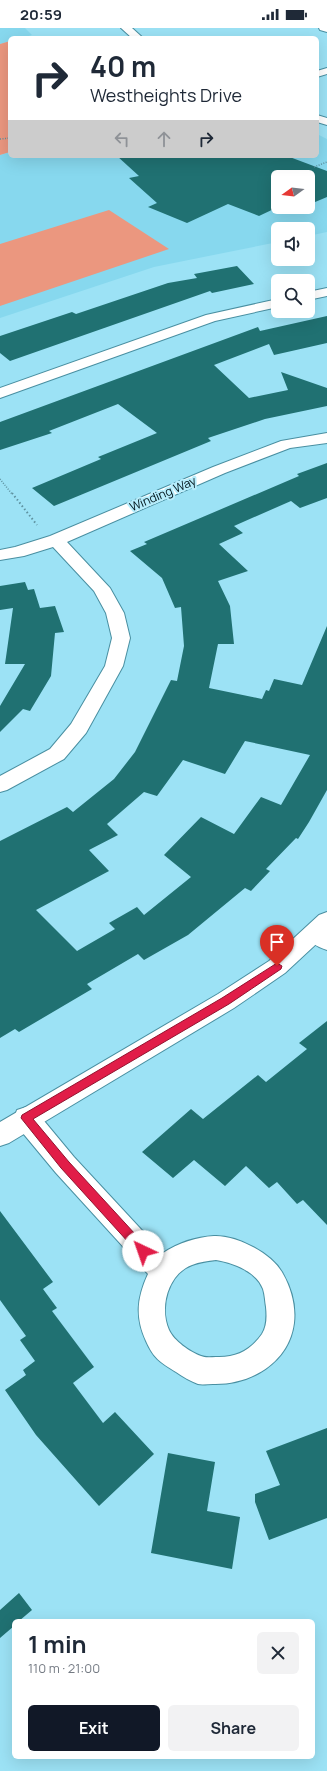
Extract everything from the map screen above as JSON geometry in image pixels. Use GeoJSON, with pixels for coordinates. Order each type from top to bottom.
{"type":"FeatureCollection","features":[{"type":"Feature","properties":{"kind":"street"},"geometry":{"type":"LineString","coordinates":[[126,28],[136,36]]}},
{"type":"Feature","properties":{"kind":"street"},"geometry":{"type":"LineString","coordinates":[[315,295],[327,292]]}},
{"type":"Feature","properties":{"kind":"street"},"geometry":{"type":"LineString","coordinates":[[0,393],[211,318],[271,305]]}},
{"type":"Feature","properties":{"kind":"street","name":"Winding Way"},"geometry":{"type":"LineString","coordinates":[[0,555],[18,552],[56,540],[219,470],[280,447],[327,438]]}},
{"type":"Feature","properties":{"kind":"street"},"geometry":{"type":"LineString","coordinates":[[0,785],[57,754],[80,728],[114,666],[121,638],[115,613],[101,588],[56,540]]}},
{"type":"Feature","properties":{"kind":"street"},"geometry":{"type":"LineString","coordinates":[[0,1135],[26,1118],[226,1001],[323,932]]}},
{"type":"Feature","properties":{"kind":"street"},"geometry":{"type":"LineString","coordinates":[[26,1118],[65,1165],[163,1272]]}},
{"type":"Feature","properties":{"kind":"street"},"geometry":{"type":"LineString","coordinates":[[216,1248],[229,1250],[250,1258],[264,1269],[276,1287],[282,1317],[278,1332],[267,1351],[252,1363],[231,1371],[198,1370],[168,1352],[158,1338],[151,1317],[153,1291],[163,1272],[174,1261],[194,1251],[216,1248]]}},
{"type":"Feature","properties":{"kind":"path"},"geometry":{"type":"LineString","coordinates":[[314,167],[327,162]]}},
{"type":"Feature","properties":{"kind":"path"},"geometry":{"type":"LineString","coordinates":[[0,479],[39,527],[56,540]]}},
{"type":"Feature","properties":{"kind":"shaded area"},"geometry":{"type":"Polygon","coordinates":[[[0,28],[25,28],[32,35],[8,36],[8,42],[0,44],[0,28]]]}},
{"type":"Feature","properties":{"kind":"shaded area"},"geometry":{"type":"Polygon","coordinates":[[[8,42],[8,153],[0,155],[0,44],[8,42]]]}},
{"type":"Feature","properties":{"kind":"shaded area"},"geometry":{"type":"Polygon","coordinates":[[[319,135],[327,139],[327,232],[315,235],[315,222],[271,222],[271,243],[154,267],[0,318],[0,155],[8,153],[8,158],[319,158],[319,135]]]}},
{"type":"Feature","properties":{"kind":"shaded area"},"geometry":{"type":"Polygon","coordinates":[[[109,210],[169,249],[0,306],[0,244],[109,210]]]}},
{"type":"Feature","properties":{"kind":"building"},"geometry":{"type":"Polygon","coordinates":[[[119,158],[292,158],[327,171],[327,197],[315,202],[315,170],[271,170],[271,210],[259,216],[228,204],[187,223],[148,207],[157,203],[129,178],[139,176],[119,158]]]}},
{"type":"Feature","properties":{"kind":"building"},"geometry":{"type":"Polygon","coordinates":[[[237,266],[254,284],[212,293],[210,291],[10,361],[0,353],[0,336],[72,312],[76,314],[168,283],[197,278],[194,274],[237,266]]]}},
{"type":"Feature","properties":{"kind":"building"},"geometry":{"type":"Polygon","coordinates":[[[327,316],[327,343],[274,355],[269,344],[214,365],[249,398],[288,390],[281,372],[327,388],[327,406],[265,419],[208,438],[211,441],[54,506],[32,488],[101,459],[98,457],[157,433],[118,404],[49,431],[52,433],[0,450],[0,422],[258,327],[260,331],[327,316]]]}},
{"type":"Feature","properties":{"kind":"building"},"geometry":{"type":"Polygon","coordinates":[[[327,463],[327,498],[300,508],[291,501],[234,526],[243,533],[219,544],[248,571],[218,581],[230,606],[234,644],[218,644],[209,688],[262,699],[266,690],[269,691],[274,679],[302,685],[327,626],[327,790],[298,839],[296,838],[266,869],[270,871],[251,891],[245,888],[188,935],[144,960],[138,954],[87,984],[92,989],[19,1032],[15,1029],[0,1038],[0,841],[67,807],[73,812],[114,779],[135,752],[171,680],[177,681],[184,646],[181,607],[175,608],[162,578],[130,551],[147,544],[144,542],[299,476],[297,474],[327,463]],[[245,741],[225,774],[183,760],[157,796],[144,792],[107,824],[118,835],[89,850],[109,871],[36,910],[77,951],[115,929],[109,923],[137,907],[144,915],[191,877],[164,855],[201,817],[234,834],[261,797],[281,805],[310,755],[245,741]]]}},
{"type":"Feature","properties":{"kind":"building"},"geometry":{"type":"Polygon","coordinates":[[[25,582],[28,590],[34,589],[40,608],[55,606],[64,632],[55,633],[51,676],[30,711],[23,709],[0,732],[0,706],[25,664],[5,664],[13,608],[0,610],[0,586],[25,582]]]}},
{"type":"Feature","properties":{"kind":"building"},"geometry":{"type":"Polygon","coordinates":[[[327,1021],[327,1225],[303,1200],[297,1204],[277,1182],[269,1188],[246,1166],[225,1186],[194,1160],[173,1178],[142,1152],[191,1109],[203,1119],[258,1075],[266,1082],[307,1049],[299,1043],[327,1021]]]}},
{"type":"Feature","properties":{"kind":"building"},"geometry":{"type":"Polygon","coordinates":[[[0,1211],[53,1282],[43,1289],[57,1308],[52,1311],[94,1367],[73,1383],[103,1423],[115,1412],[154,1454],[99,1506],[36,1435],[5,1390],[26,1375],[23,1370],[35,1361],[20,1340],[26,1336],[0,1300],[0,1211]]]}},
{"type":"Feature","properties":{"kind":"building"},"geometry":{"type":"Polygon","coordinates":[[[327,1428],[327,1518],[269,1540],[255,1502],[255,1494],[280,1485],[266,1451],[327,1428]]]}},
{"type":"Feature","properties":{"kind":"building"},"geometry":{"type":"Polygon","coordinates":[[[168,1453],[215,1462],[207,1511],[240,1517],[232,1569],[151,1553],[168,1453]]]}},
{"type":"Feature","properties":{"kind":"building"},"geometry":{"type":"Polygon","coordinates":[[[19,1593],[32,1610],[21,1619],[12,1619],[12,1628],[0,1638],[0,1610],[19,1593]]]}},
{"type":"Feature","properties":{"kind":"route"},"geometry":{"type":"LineString","coordinates":[[143,1251],[65,1165],[26,1118],[226,1001],[277,966]]}}]}
